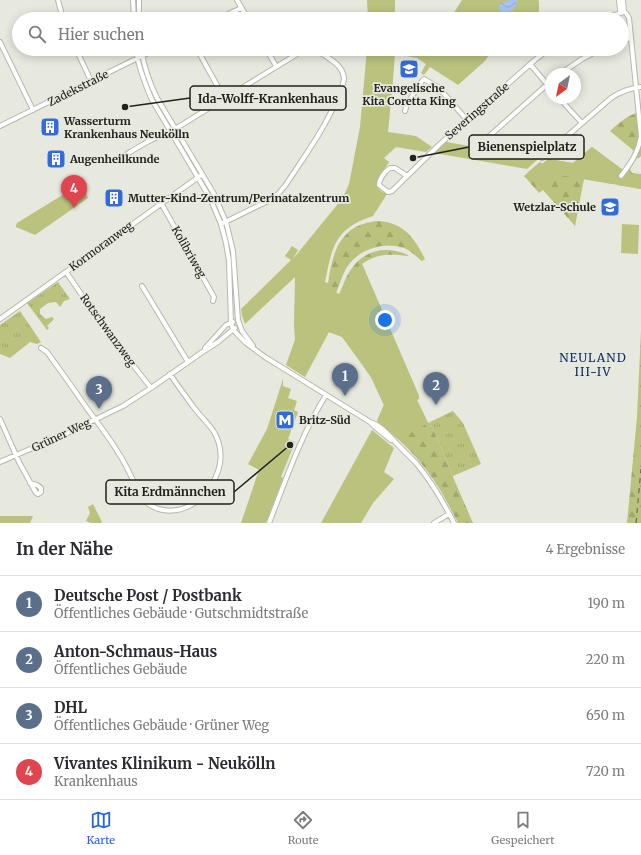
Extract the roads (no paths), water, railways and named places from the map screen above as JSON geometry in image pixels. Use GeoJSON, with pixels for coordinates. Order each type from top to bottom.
{"type":"FeatureCollection","features":[{"type":"Feature","properties":{"kind":"street"},"geometry":{"type":"LineString","coordinates":[[58,0],[61,12]]}},
{"type":"Feature","properties":{"kind":"street"},"geometry":{"type":"LineString","coordinates":[[134,0],[134,12]]}},
{"type":"Feature","properties":{"kind":"street"},"geometry":{"type":"LineString","coordinates":[[139,0],[139,12]]}},
{"type":"Feature","properties":{"kind":"street"},"geometry":{"type":"LineString","coordinates":[[237,0],[244,12]]}},
{"type":"Feature","properties":{"kind":"street"},"geometry":{"type":"LineString","coordinates":[[619,0],[620,10],[624,12]]}},
{"type":"Feature","properties":{"kind":"street"},"geometry":{"type":"LineString","coordinates":[[623,0],[624,12]]}},
{"type":"Feature","properties":{"kind":"street"},"geometry":{"type":"LineString","coordinates":[[233,12],[241,8]]}},
{"type":"Feature","properties":{"kind":"street"},"geometry":{"type":"LineString","coordinates":[[621,176],[635,156],[640,144],[640,129],[629,23]]}},
{"type":"Feature","properties":{"kind":"street"},"geometry":{"type":"LineString","coordinates":[[0,42],[33,110]]}},
{"type":"Feature","properties":{"kind":"street"},"geometry":{"type":"LineString","coordinates":[[79,56],[91,81]]}},
{"type":"Feature","properties":{"kind":"street"},"geometry":{"type":"LineString","coordinates":[[142,56],[151,85],[200,176],[221,224],[229,260],[231,323],[237,334],[246,343],[265,357],[382,428],[412,458],[426,476],[454,523]]}},
{"type":"Feature","properties":{"kind":"street","name":"Zadekstraße"},"geometry":{"type":"LineString","coordinates":[[0,126],[142,56]]}},
{"type":"Feature","properties":{"kind":"street"},"geometry":{"type":"LineString","coordinates":[[201,56],[224,98]]}},
{"type":"Feature","properties":{"kind":"street"},"geometry":{"type":"LineString","coordinates":[[270,56],[276,66]]}},
{"type":"Feature","properties":{"kind":"street"},"geometry":{"type":"LineString","coordinates":[[126,155],[142,144],[175,129],[293,56]]}},
{"type":"Feature","properties":{"kind":"street"},"geometry":{"type":"LineString","coordinates":[[221,224],[272,199],[278,194],[328,120],[343,84],[344,75],[334,62],[324,56]]}},
{"type":"Feature","properties":{"kind":"street","name":"Severingstraße"},"geometry":{"type":"LineString","coordinates":[[407,176],[394,168],[390,168],[386,171],[380,181],[379,186],[387,192],[390,192],[407,176],[434,149],[540,56]]}},
{"type":"Feature","properties":{"kind":"street"},"geometry":{"type":"LineString","coordinates":[[569,68],[588,56]]}},
{"type":"Feature","properties":{"kind":"street"},"geometry":{"type":"LineString","coordinates":[[138,58],[146,87],[170,131],[214,194],[226,222],[233,251],[239,326],[257,351]]}},
{"type":"Feature","properties":{"kind":"street"},"geometry":{"type":"LineString","coordinates":[[530,64],[545,79]]}},
{"type":"Feature","properties":{"kind":"street"},"geometry":{"type":"LineString","coordinates":[[405,111],[407,104],[424,79],[438,87],[467,120]]}},
{"type":"Feature","properties":{"kind":"street"},"geometry":{"type":"LineString","coordinates":[[477,147],[545,87]]}},
{"type":"Feature","properties":{"kind":"street"},"geometry":{"type":"LineString","coordinates":[[542,158],[611,98],[622,92],[641,87]]}},
{"type":"Feature","properties":{"kind":"street"},"geometry":{"type":"LineString","coordinates":[[565,104],[582,123]]}},
{"type":"Feature","properties":{"kind":"street","name":"Kormoranweg"},"geometry":{"type":"LineString","coordinates":[[0,319],[200,176]]}},
{"type":"Feature","properties":{"kind":"street","name":"Kolibriweg"},"geometry":{"type":"LineString","coordinates":[[161,203],[214,297],[213,301]]}},
{"type":"Feature","properties":{"kind":"street","name":"Rotschwanzweg"},"geometry":{"type":"LineString","coordinates":[[66,272],[108,332],[151,388]]}},
{"type":"Feature","properties":{"kind":"street"},"geometry":{"type":"LineString","coordinates":[[142,286],[188,362]]}},
{"type":"Feature","properties":{"kind":"street","name":"Grüner Weg"},"geometry":{"type":"LineString","coordinates":[[201,353],[226,325],[238,320]]}},
{"type":"Feature","properties":{"kind":"street","name":"Grüner Weg"},"geometry":{"type":"LineString","coordinates":[[0,462],[63,435],[123,406],[218,342],[239,326]]}},
{"type":"Feature","properties":{"kind":"street"},"geometry":{"type":"LineString","coordinates":[[41,348],[47,352],[119,454],[139,492],[147,503],[155,508],[179,510],[193,505],[204,495],[218,472],[221,451],[213,430],[170,374]]}},
{"type":"Feature","properties":{"kind":"street"},"geometry":{"type":"LineString","coordinates":[[269,523],[300,443],[326,395]]}},
{"type":"Feature","properties":{"kind":"street"},"geometry":{"type":"LineString","coordinates":[[0,419],[30,484]]}},
{"type":"Feature","properties":{"kind":"street"},"geometry":{"type":"LineString","coordinates":[[434,523],[450,514]]}},
{"type":"Feature","properties":{"kind":"water"},"geometry":{"type":"Polygon","coordinates":[[[510,0],[518,0],[513,9],[509,12],[499,10],[500,4],[510,0]]]}},
{"type":"Feature","properties":{"kind":"railway"},"geometry":{"type":"LineString","coordinates":[[636,523],[641,469]]}},
{"type":"Feature","properties":{"kind":"place","name":"Evangelische Kita Coretta King"},"geometry":{"type":"Point","coordinates":[409,69]}},
{"type":"Feature","properties":{"kind":"place","name":"Ida-Wolff-Krankenhaus"},"geometry":{"type":"Point","coordinates":[125,107]}},
{"type":"Feature","properties":{"kind":"place","name":"Wasserturm Krankenhaus Neukölln"},"geometry":{"type":"Point","coordinates":[50,127]}},
{"type":"Feature","properties":{"kind":"place","name":"Bienenspielplatz"},"geometry":{"type":"Point","coordinates":[413,158]}},
{"type":"Feature","properties":{"kind":"place","name":"Augenheilkunde"},"geometry":{"type":"Point","coordinates":[56,159]}},
{"type":"Feature","properties":{"kind":"place","name":"Mutter-Kind-Zentrum/Perinatalzentrum"},"geometry":{"type":"Point","coordinates":[114,198]}},
{"type":"Feature","properties":{"kind":"place","name":"Wetzlar-Schule"},"geometry":{"type":"Point","coordinates":[610,207]}},
{"type":"Feature","properties":{"kind":"place","name":"Vivantes Klinikum - Neukölln"},"geometry":{"type":"Point","coordinates":[74,208]}},
{"type":"Feature","properties":{"kind":"place","name":"Deutsche Post / Postbank"},"geometry":{"type":"Point","coordinates":[345,396]}},
{"type":"Feature","properties":{"kind":"place","name":"Anton-Schmaus-Haus"},"geometry":{"type":"Point","coordinates":[436,405]}},
{"type":"Feature","properties":{"kind":"place","name":"DHL"},"geometry":{"type":"Point","coordinates":[99,409]}},
{"type":"Feature","properties":{"kind":"place","name":"Britz-Süd"},"geometry":{"type":"Point","coordinates":[285,420]}},
{"type":"Feature","properties":{"kind":"place","name":"Kita Erdmännchen"},"geometry":{"type":"Point","coordinates":[290,445]}},
{"type":"Feature","properties":{"kind":"district","name":"NEULAND III-IV"},"geometry":{"type":"Point","coordinates":[593,364]}}]}
